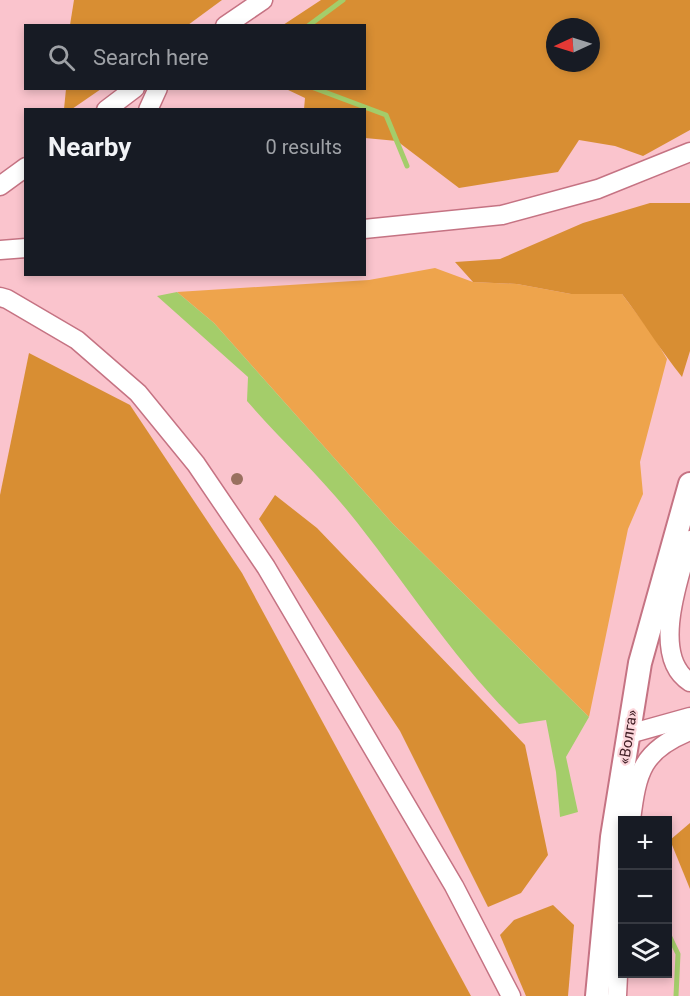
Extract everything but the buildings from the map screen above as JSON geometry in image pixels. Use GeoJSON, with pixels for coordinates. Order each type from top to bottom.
{"type":"FeatureCollection","features":[{"type":"Feature","properties":{"kind":"highway","name":"«Волга»"},"geometry":{"type":"LineString","coordinates":[[597,996],[612,837],[640,663],[690,484]]}},
{"type":"Feature","properties":{"kind":"main road"},"geometry":{"type":"LineString","coordinates":[[228,24],[263,0]]}},
{"type":"Feature","properties":{"kind":"main road"},"geometry":{"type":"LineString","coordinates":[[109,108],[132,90]]}},
{"type":"Feature","properties":{"kind":"main road"},"geometry":{"type":"LineString","coordinates":[[149,108],[157,90]]}},
{"type":"Feature","properties":{"kind":"main road"},"geometry":{"type":"LineString","coordinates":[[366,229],[502,215],[598,189],[690,152]]}},
{"type":"Feature","properties":{"kind":"main road"},"geometry":{"type":"LineString","coordinates":[[0,186],[24,168]]}},
{"type":"Feature","properties":{"kind":"main road"},"geometry":{"type":"LineString","coordinates":[[0,250],[24,248]]}},
{"type":"Feature","properties":{"kind":"main road"},"geometry":{"type":"LineString","coordinates":[[0,297],[77,340],[138,393],[196,464],[266,567],[454,886],[511,996]]}},
{"type":"Feature","properties":{"kind":"main road"},"geometry":{"type":"LineString","coordinates":[[690,540],[669,621],[670,650],[681,676],[690,682]]}},
{"type":"Feature","properties":{"kind":"main road"},"geometry":{"type":"LineString","coordinates":[[629,734],[690,717]]}},
{"type":"Feature","properties":{"kind":"main road"},"geometry":{"type":"LineString","coordinates":[[631,816],[640,770],[653,752],[669,739],[690,731]]}},
{"type":"Feature","properties":{"kind":"main road"},"geometry":{"type":"LineString","coordinates":[[617,996],[620,924]]}},
{"type":"Feature","properties":{"kind":"shaded area"},"geometry":{"type":"Polygon","coordinates":[[[74,0],[222,0],[189,24],[70,24],[74,0]]]}},
{"type":"Feature","properties":{"kind":"shaded area"},"geometry":{"type":"Polygon","coordinates":[[[321,0],[690,0],[690,130],[643,156],[615,146],[579,140],[558,172],[459,188],[397,141],[366,138],[366,108],[304,108],[305,98],[288,90],[366,90],[366,24],[285,24],[321,0]]]}},
{"type":"Feature","properties":{"kind":"shaded area"},"geometry":{"type":"Polygon","coordinates":[[[66,90],[100,90],[73,108],[64,108],[66,90]]]}},
{"type":"Feature","properties":{"kind":"shaded area"},"geometry":{"type":"Polygon","coordinates":[[[650,203],[690,203],[690,351],[682,377],[622,294],[571,294],[517,284],[473,282],[455,262],[500,259],[583,223],[650,203]]]}},
{"type":"Feature","properties":{"kind":"shaded area"},"geometry":{"type":"Polygon","coordinates":[[[435,268],[473,282],[517,284],[571,294],[622,294],[652,334],[667,359],[640,462],[643,494],[628,529],[589,717],[393,524],[214,323],[177,292],[369,280],[435,268]]]}},
{"type":"Feature","properties":{"kind":"shaded area"},"geometry":{"type":"Polygon","coordinates":[[[177,292],[214,323],[393,524],[589,717],[566,757],[578,812],[560,817],[556,772],[546,720],[519,724],[472,673],[347,510],[247,401],[248,377],[157,296],[177,292]]]}},
{"type":"Feature","properties":{"kind":"shaded area"},"geometry":{"type":"Polygon","coordinates":[[[29,353],[130,405],[242,573],[471,996],[0,996],[0,495],[29,353]]]}},
{"type":"Feature","properties":{"kind":"shaded area"},"geometry":{"type":"Polygon","coordinates":[[[275,495],[317,528],[525,745],[548,855],[521,893],[488,907],[400,731],[259,519],[275,495]]]}},
{"type":"Feature","properties":{"kind":"shaded area"},"geometry":{"type":"Polygon","coordinates":[[[690,823],[690,889],[672,845],[672,838],[690,823]]]}},
{"type":"Feature","properties":{"kind":"shaded area"},"geometry":{"type":"Polygon","coordinates":[[[553,905],[574,925],[568,996],[526,996],[500,935],[514,920],[553,905]]]}},
{"type":"Feature","properties":{"kind":"waterway"},"geometry":{"type":"LineString","coordinates":[[311,24],[343,0]]}},
{"type":"Feature","properties":{"kind":"waterway"},"geometry":{"type":"LineString","coordinates":[[319,90],[386,115],[407,166]]}},
{"type":"Feature","properties":{"kind":"waterway"},"geometry":{"type":"LineString","coordinates":[[672,941],[678,954],[676,996]]}}]}
